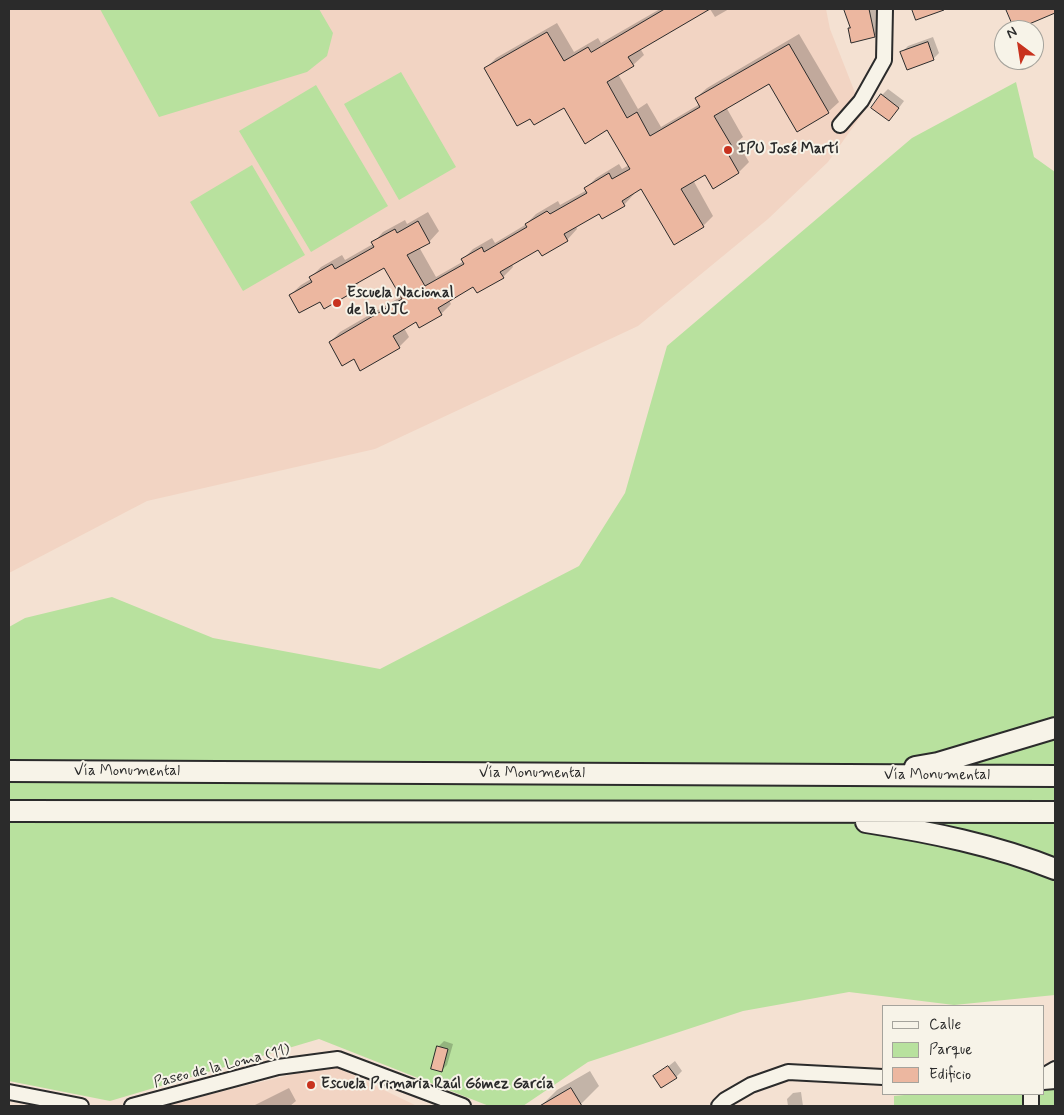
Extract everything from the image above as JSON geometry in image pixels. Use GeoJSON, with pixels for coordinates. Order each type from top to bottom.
{"type":"FeatureCollection","features":[{"type":"Feature","properties":{"kind":"highway"},"geometry":{"type":"LineString","coordinates":[[856,776],[938,763],[1055,728]]}},
{"type":"Feature","properties":{"kind":"highway","name":"Vía Monumental"},"geometry":{"type":"LineString","coordinates":[[9,771],[1055,776]]}},
{"type":"Feature","properties":{"kind":"highway"},"geometry":{"type":"LineString","coordinates":[[9,811],[1055,812]]}},
{"type":"Feature","properties":{"kind":"highway"},"geometry":{"type":"LineString","coordinates":[[800,813],[886,825],[964,841],[1021,856],[1055,870]]}},
{"type":"Feature","properties":{"kind":"street"},"geometry":{"type":"LineString","coordinates":[[840,125],[860,101],[884,60],[885,9]]}},
{"type":"Feature","properties":{"kind":"street","name":"Paseo de la Loma (11)"},"geometry":{"type":"LineString","coordinates":[[132,1106],[278,1067],[338,1059],[462,1106]]}},
{"type":"Feature","properties":{"kind":"street"},"geometry":{"type":"LineString","coordinates":[[718,1106],[751,1085],[788,1072],[882,1077]]}},
{"type":"Feature","properties":{"kind":"street"},"geometry":{"type":"LineString","coordinates":[[9,1092],[81,1106]]}},
{"type":"Feature","properties":{"kind":"shaded area","name":"Escuela Nacional de la UJC"},"geometry":{"type":"Polygon","coordinates":[[[9,9],[826,9],[830,29],[863,113],[828,162],[768,219],[638,326],[375,449],[147,501],[9,573],[9,9]]]}},
{"type":"Feature","properties":{"kind":"shaded area","name":"Escuela Primaria Raúl Gómez García"},"geometry":{"type":"Polygon","coordinates":[[[332,1065],[417,1106],[161,1106],[332,1065]]]}},
{"type":"Feature","properties":{"kind":"green space"},"geometry":{"type":"Polygon","coordinates":[[[100,9],[319,9],[333,33],[327,56],[307,72],[159,117],[100,9]]]}},
{"type":"Feature","properties":{"kind":"green space"},"geometry":{"type":"Polygon","coordinates":[[[401,72],[456,167],[399,200],[344,104],[401,72]]]}},
{"type":"Feature","properties":{"kind":"green space"},"geometry":{"type":"Polygon","coordinates":[[[1016,82],[1034,157],[1055,172],[1055,995],[954,1005],[849,992],[743,1011],[588,1062],[523,1106],[489,1106],[319,1039],[110,1101],[9,1081],[9,627],[25,618],[112,597],[213,638],[380,669],[579,566],[625,493],[667,346],[912,138],[1016,82]]]}},
{"type":"Feature","properties":{"kind":"green space"},"geometry":{"type":"Polygon","coordinates":[[[316,85],[388,206],[311,252],[239,131],[316,85]]]}},
{"type":"Feature","properties":{"kind":"green space"},"geometry":{"type":"Polygon","coordinates":[[[252,165],[305,255],[243,291],[190,202],[252,165]]]}},
{"type":"Feature","properties":{"kind":"green space"},"geometry":{"type":"Polygon","coordinates":[[[1055,1087],[1055,1106],[894,1106],[894,1096],[1044,1095],[1044,1088],[1055,1087]]]}},
{"type":"Feature","properties":{"kind":"building"},"geometry":{"type":"Polygon","coordinates":[[[665,9],[710,9],[628,57],[634,66],[607,82],[627,118],[637,112],[650,136],[700,107],[695,98],[789,44],[829,113],[797,132],[769,84],[714,116],[733,148],[727,152],[739,173],[713,189],[705,175],[681,189],[704,227],[674,245],[641,189],[622,201],[625,206],[602,219],[599,214],[564,234],[568,241],[542,256],[538,250],[500,272],[504,278],[477,293],[473,287],[438,308],[442,315],[419,328],[416,322],[393,336],[400,348],[360,371],[354,359],[342,366],[329,342],[402,299],[384,268],[347,289],[350,294],[324,309],[320,302],[299,313],[289,295],[312,282],[309,277],[332,264],[335,269],[374,247],[371,242],[395,229],[397,233],[418,221],[430,243],[407,255],[425,286],[464,264],[461,259],[482,247],[484,252],[527,227],[525,224],[547,211],[550,214],[587,193],[584,188],[609,173],[612,179],[630,169],[607,130],[585,144],[564,108],[534,125],[530,119],[517,126],[484,68],[547,32],[564,61],[588,47],[591,52],[665,9]]]}},
{"type":"Feature","properties":{"kind":"building"},"geometry":{"type":"Polygon","coordinates":[[[844,9],[869,9],[875,37],[851,43],[848,28],[850,28],[844,9]]]}},
{"type":"Feature","properties":{"kind":"building"},"geometry":{"type":"Polygon","coordinates":[[[912,9],[944,9],[944,10],[916,20],[912,9]]]}},
{"type":"Feature","properties":{"kind":"building"},"geometry":{"type":"Polygon","coordinates":[[[1006,9],[1055,9],[1055,13],[1039,20],[1011,20],[1006,9]]]}},
{"type":"Feature","properties":{"kind":"building"},"geometry":{"type":"Polygon","coordinates":[[[928,42],[934,60],[907,70],[900,52],[928,42]]]}},
{"type":"Feature","properties":{"kind":"building"},"geometry":{"type":"Polygon","coordinates":[[[881,94],[899,108],[889,121],[871,108],[881,94]]]}},
{"type":"Feature","properties":{"kind":"building"},"geometry":{"type":"Polygon","coordinates":[[[437,1046],[448,1049],[442,1072],[431,1069],[437,1046]]]}},
{"type":"Feature","properties":{"kind":"building"},"geometry":{"type":"Polygon","coordinates":[[[668,1066],[677,1078],[661,1088],[653,1076],[668,1066]]]}},
{"type":"Feature","properties":{"kind":"building"},"geometry":{"type":"Polygon","coordinates":[[[571,1088],[582,1106],[540,1106],[571,1088]]]}},
{"type":"Feature","properties":{"kind":"place","name":"IPU José Martí"},"geometry":{"type":"Point","coordinates":[728,150]}},
{"type":"Feature","properties":{"kind":"place","name":"Escuela Nacional de la UJC"},"geometry":{"type":"Point","coordinates":[337,303]}},
{"type":"Feature","properties":{"kind":"place","name":"Escuela Primaria Raúl Gómez García"},"geometry":{"type":"Point","coordinates":[311,1085]}}]}
